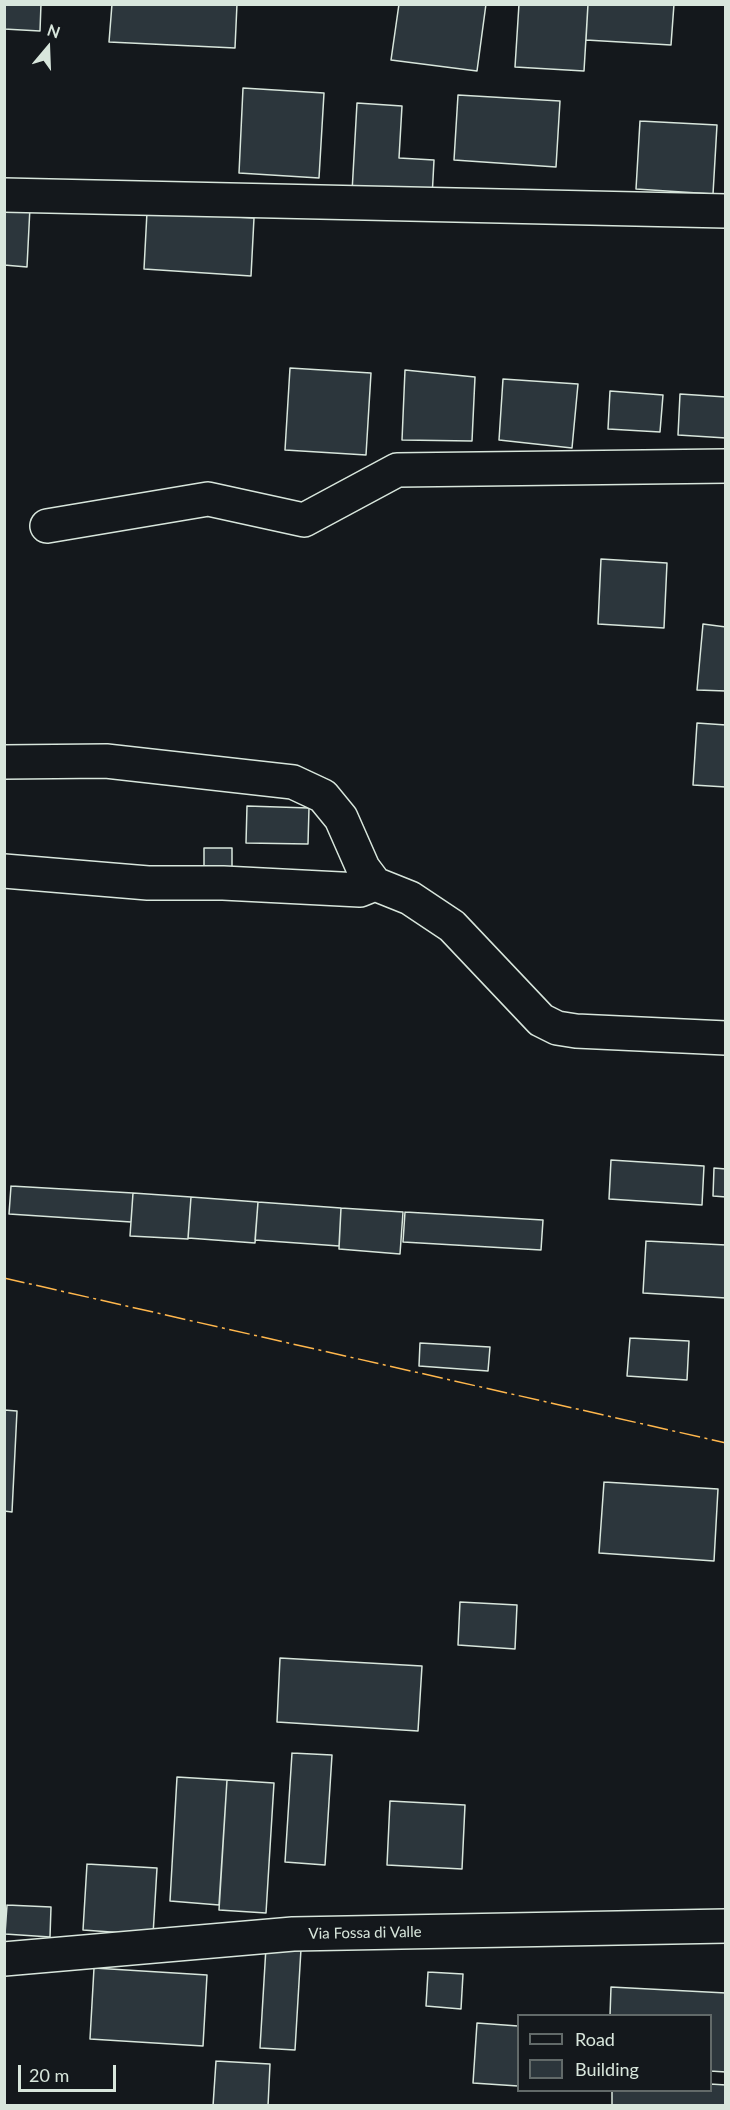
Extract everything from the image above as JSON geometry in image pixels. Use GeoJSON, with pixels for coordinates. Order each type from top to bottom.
{"type":"FeatureCollection","features":[{"type":"Feature","properties":{"kind":"street"},"geometry":{"type":"LineString","coordinates":[[4,195],[726,211]]}},
{"type":"Feature","properties":{"kind":"street"},"geometry":{"type":"LineString","coordinates":[[47,526],[208,499],[304,520],[397,470],[726,466]]}},
{"type":"Feature","properties":{"kind":"street"},"geometry":{"type":"LineString","coordinates":[[4,762],[106,761],[293,782],[323,796],[341,818],[363,868],[375,884],[410,898],[452,926],[541,1020],[557,1028],[576,1031],[726,1038]]}},
{"type":"Feature","properties":{"kind":"street"},"geometry":{"type":"LineString","coordinates":[[4,871],[148,883],[223,883],[360,890],[375,884]]}},
{"type":"Feature","properties":{"kind":"street","name":"Via Fossa di Valle"},"geometry":{"type":"LineString","coordinates":[[4,1959],[293,1934],[726,1926]]}},
{"type":"Feature","properties":{"kind":"building"},"geometry":{"type":"Polygon","coordinates":[[[4,4],[41,4],[40,31],[4,29],[4,4]]]}},
{"type":"Feature","properties":{"kind":"building"},"geometry":{"type":"Polygon","coordinates":[[[112,4],[237,4],[235,48],[109,42],[112,4]]]}},
{"type":"Feature","properties":{"kind":"building"},"geometry":{"type":"Polygon","coordinates":[[[399,4],[486,4],[477,71],[391,60],[399,4]]]}},
{"type":"Feature","properties":{"kind":"building"},"geometry":{"type":"Polygon","coordinates":[[[519,4],[588,4],[584,71],[515,67],[519,4]]]}},
{"type":"Feature","properties":{"kind":"building"},"geometry":{"type":"Polygon","coordinates":[[[588,4],[674,4],[671,45],[586,40],[588,4]]]}},
{"type":"Feature","properties":{"kind":"building"},"geometry":{"type":"Polygon","coordinates":[[[243,88],[324,93],[319,178],[239,173],[243,88]]]}},
{"type":"Feature","properties":{"kind":"building"},"geometry":{"type":"Polygon","coordinates":[[[458,95],[560,101],[556,167],[454,160],[458,95]]]}},
{"type":"Feature","properties":{"kind":"building"},"geometry":{"type":"Polygon","coordinates":[[[357,103],[402,106],[399,158],[434,160],[432,198],[352,192],[357,103]]]}},
{"type":"Feature","properties":{"kind":"building"},"geometry":{"type":"Polygon","coordinates":[[[640,121],[717,125],[713,194],[636,189],[640,121]]]}},
{"type":"Feature","properties":{"kind":"building"},"geometry":{"type":"Polygon","coordinates":[[[4,206],[30,207],[27,267],[4,265],[4,206]]]}},
{"type":"Feature","properties":{"kind":"building"},"geometry":{"type":"Polygon","coordinates":[[[147,212],[254,218],[251,276],[144,269],[147,212]]]}},
{"type":"Feature","properties":{"kind":"building"},"geometry":{"type":"Polygon","coordinates":[[[290,368],[371,373],[366,455],[285,450],[290,368]]]}},
{"type":"Feature","properties":{"kind":"building"},"geometry":{"type":"Polygon","coordinates":[[[405,370],[475,377],[472,441],[402,440],[405,370]]]}},
{"type":"Feature","properties":{"kind":"building"},"geometry":{"type":"Polygon","coordinates":[[[503,379],[578,384],[572,448],[499,440],[503,379]]]}},
{"type":"Feature","properties":{"kind":"building"},"geometry":{"type":"Polygon","coordinates":[[[610,391],[663,395],[660,432],[608,429],[610,391]]]}},
{"type":"Feature","properties":{"kind":"building"},"geometry":{"type":"Polygon","coordinates":[[[680,394],[726,397],[726,438],[678,435],[680,394]]]}},
{"type":"Feature","properties":{"kind":"building"},"geometry":{"type":"Polygon","coordinates":[[[601,559],[667,563],[664,628],[598,624],[601,559]]]}},
{"type":"Feature","properties":{"kind":"building"},"geometry":{"type":"Polygon","coordinates":[[[703,624],[726,627],[726,691],[697,690],[703,624]]]}},
{"type":"Feature","properties":{"kind":"building"},"geometry":{"type":"Polygon","coordinates":[[[697,723],[726,725],[726,787],[693,785],[697,723]]]}},
{"type":"Feature","properties":{"kind":"building"},"geometry":{"type":"Polygon","coordinates":[[[247,806],[309,808],[308,844],[246,843],[247,806]]]}},
{"type":"Feature","properties":{"kind":"building"},"geometry":{"type":"Polygon","coordinates":[[[204,848],[232,848],[232,871],[204,871],[204,848]]]}},
{"type":"Feature","properties":{"kind":"building"},"geometry":{"type":"Polygon","coordinates":[[[611,1160],[704,1166],[702,1205],[609,1199],[611,1160]]]}},
{"type":"Feature","properties":{"kind":"building"},"geometry":{"type":"Polygon","coordinates":[[[714,1168],[726,1169],[726,1197],[713,1196],[714,1168]]]}},
{"type":"Feature","properties":{"kind":"building"},"geometry":{"type":"Polygon","coordinates":[[[11,1186],[133,1193],[131,1222],[9,1214],[11,1186]]]}},
{"type":"Feature","properties":{"kind":"building"},"geometry":{"type":"Polygon","coordinates":[[[133,1193],[191,1197],[188,1239],[130,1236],[133,1193]]]}},
{"type":"Feature","properties":{"kind":"building"},"geometry":{"type":"Polygon","coordinates":[[[191,1197],[258,1202],[255,1243],[188,1238],[191,1197]]]}},
{"type":"Feature","properties":{"kind":"building"},"geometry":{"type":"Polygon","coordinates":[[[258,1202],[341,1208],[339,1246],[255,1240],[258,1202]]]}},
{"type":"Feature","properties":{"kind":"building"},"geometry":{"type":"Polygon","coordinates":[[[341,1208],[403,1212],[400,1254],[339,1249],[341,1208]]]}},
{"type":"Feature","properties":{"kind":"building"},"geometry":{"type":"Polygon","coordinates":[[[405,1212],[543,1220],[541,1250],[403,1242],[405,1212]]]}},
{"type":"Feature","properties":{"kind":"building"},"geometry":{"type":"Polygon","coordinates":[[[646,1241],[726,1245],[726,1298],[643,1293],[646,1241]]]}},
{"type":"Feature","properties":{"kind":"building"},"geometry":{"type":"Polygon","coordinates":[[[630,1338],[689,1341],[687,1380],[627,1376],[630,1338]]]}},
{"type":"Feature","properties":{"kind":"building"},"geometry":{"type":"Polygon","coordinates":[[[420,1343],[490,1347],[488,1371],[419,1366],[420,1343]]]}},
{"type":"Feature","properties":{"kind":"building"},"geometry":{"type":"Polygon","coordinates":[[[4,1410],[17,1411],[12,1512],[4,1511],[4,1410]]]}},
{"type":"Feature","properties":{"kind":"building"},"geometry":{"type":"Polygon","coordinates":[[[604,1482],[718,1489],[714,1561],[599,1553],[604,1482]]]}},
{"type":"Feature","properties":{"kind":"building"},"geometry":{"type":"Polygon","coordinates":[[[460,1602],[517,1605],[515,1649],[458,1645],[460,1602]]]}},
{"type":"Feature","properties":{"kind":"building"},"geometry":{"type":"Polygon","coordinates":[[[280,1658],[422,1666],[418,1731],[277,1722],[280,1658]]]}},
{"type":"Feature","properties":{"kind":"building"},"geometry":{"type":"Polygon","coordinates":[[[292,1753],[332,1755],[325,1865],[285,1862],[292,1753]]]}},
{"type":"Feature","properties":{"kind":"building"},"geometry":{"type":"Polygon","coordinates":[[[177,1777],[227,1780],[219,1905],[170,1901],[177,1777]]]}},
{"type":"Feature","properties":{"kind":"building"},"geometry":{"type":"Polygon","coordinates":[[[227,1780],[274,1783],[266,1913],[219,1910],[227,1780]]]}},
{"type":"Feature","properties":{"kind":"building"},"geometry":{"type":"Polygon","coordinates":[[[390,1801],[465,1805],[462,1869],[387,1865],[390,1801]]]}},
{"type":"Feature","properties":{"kind":"building"},"geometry":{"type":"Polygon","coordinates":[[[87,1864],[157,1868],[153,1935],[83,1930],[87,1864]]]}},
{"type":"Feature","properties":{"kind":"building"},"geometry":{"type":"Polygon","coordinates":[[[7,1905],[51,1907],[50,1937],[5,1934],[7,1905]]]}},
{"type":"Feature","properties":{"kind":"building"},"geometry":{"type":"Polygon","coordinates":[[[266,1947],[301,1949],[295,2050],[260,2048],[266,1947]]]}},
{"type":"Feature","properties":{"kind":"building"},"geometry":{"type":"Polygon","coordinates":[[[94,1968],[207,1975],[203,2046],[90,2039],[94,1968]]]}},
{"type":"Feature","properties":{"kind":"building"},"geometry":{"type":"Polygon","coordinates":[[[428,1972],[463,1974],[461,2009],[426,2006],[428,1972]]]}},
{"type":"Feature","properties":{"kind":"building"},"geometry":{"type":"Polygon","coordinates":[[[611,1987],[726,1993],[726,2072],[712,2071],[712,2014],[610,2014],[611,1987]]]}},
{"type":"Feature","properties":{"kind":"building"},"geometry":{"type":"Polygon","coordinates":[[[477,2023],[517,2026],[517,2086],[473,2083],[477,2023]]]}},
{"type":"Feature","properties":{"kind":"building"},"geometry":{"type":"Polygon","coordinates":[[[216,2061],[270,2064],[268,2106],[213,2106],[216,2061]]]}},
{"type":"Feature","properties":{"kind":"building"},"geometry":{"type":"Polygon","coordinates":[[[712,2084],[726,2085],[726,2106],[612,2106],[612,2092],[712,2092],[712,2084]]]}},
{"type":"Feature","properties":{"kind":"power"},"geometry":{"type":"LineString","coordinates":[[4,1278],[726,1443]]}}]}
